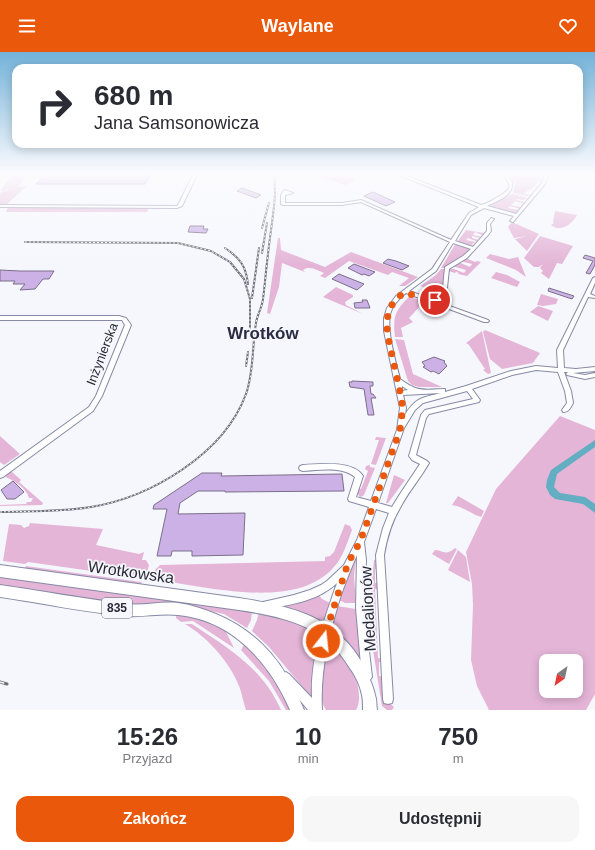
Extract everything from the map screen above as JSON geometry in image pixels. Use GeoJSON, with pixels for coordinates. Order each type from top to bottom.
{"type":"FeatureCollection","features":[{"type":"Feature","properties":{"kind":"main road","name":"Wrotkowska"},"geometry":{"type":"LineString","coordinates":[[0,571],[258,607],[296,617],[326,631],[340,644],[352,659],[368,693]]}},
{"type":"Feature","properties":{"kind":"main road","name":"835"},"geometry":{"type":"LineString","coordinates":[[0,591],[130,610],[177,609],[214,619],[230,628],[254,646],[273,665],[297,710]]}},
{"type":"Feature","properties":{"kind":"main road","name":"835"},"geometry":{"type":"LineString","coordinates":[[368,693],[370,710]]}},
{"type":"Feature","properties":{"kind":"street"},"geometry":{"type":"LineString","coordinates":[[0,206],[176,208],[181,204]]}},
{"type":"Feature","properties":{"kind":"street"},"geometry":{"type":"LineString","coordinates":[[283,204],[344,204]]}},
{"type":"Feature","properties":{"kind":"street"},"geometry":{"type":"LineString","coordinates":[[367,204],[452,242],[473,248]]}},
{"type":"Feature","properties":{"kind":"street"},"geometry":{"type":"LineString","coordinates":[[477,204],[516,215]]}},
{"type":"Feature","properties":{"kind":"street"},"geometry":{"type":"LineString","coordinates":[[400,430],[403,408],[388,337],[387,318],[395,300],[432,272],[469,215],[488,204]]}},
{"type":"Feature","properties":{"kind":"street"},"geometry":{"type":"LineString","coordinates":[[512,221],[526,204]]}},
{"type":"Feature","properties":{"kind":"street"},"geometry":{"type":"LineString","coordinates":[[432,302],[445,288],[447,268],[466,257],[487,234],[489,231],[488,224],[492,219]]}},
{"type":"Feature","properties":{"kind":"street"},"geometry":{"type":"LineString","coordinates":[[565,410],[570,403],[568,390],[558,370],[561,346],[595,278]]}},
{"type":"Feature","properties":{"kind":"street"},"geometry":{"type":"LineString","coordinates":[[405,292],[486,321]]}},
{"type":"Feature","properties":{"kind":"street"},"geometry":{"type":"LineString","coordinates":[[587,295],[595,297]]}},
{"type":"Feature","properties":{"kind":"street","name":"Inżynierska"},"geometry":{"type":"LineString","coordinates":[[0,318],[119,318],[124,320],[128,325],[99,396],[91,409],[0,475]]}},
{"type":"Feature","properties":{"kind":"street"},"geometry":{"type":"LineString","coordinates":[[316,710],[318,665],[326,631],[351,556],[360,542],[400,430],[416,405],[424,400],[468,388],[522,370],[536,368],[580,371],[595,369]]}},
{"type":"Feature","properties":{"kind":"street"},"geometry":{"type":"LineString","coordinates":[[558,370],[581,376],[595,375]]}},
{"type":"Feature","properties":{"kind":"street"},"geometry":{"type":"LineString","coordinates":[[397,380],[410,389],[426,392]]}},
{"type":"Feature","properties":{"kind":"street","name":"Medalionów"},"geometry":{"type":"LineString","coordinates":[[388,699],[380,555],[385,532],[392,511],[424,463],[412,456],[423,416],[427,412],[477,400],[468,388]]}},
{"type":"Feature","properties":{"kind":"street"},"geometry":{"type":"LineString","coordinates":[[400,393],[457,391]]}},
{"type":"Feature","properties":{"kind":"street"},"geometry":{"type":"LineString","coordinates":[[400,393],[410,396],[437,396]]}},
{"type":"Feature","properties":{"kind":"street"},"geometry":{"type":"LineString","coordinates":[[303,468],[341,468],[357,474],[359,476],[352,499],[392,511]]}},
{"type":"Feature","properties":{"kind":"street"},"geometry":{"type":"LineString","coordinates":[[360,542],[362,560],[360,608],[368,693],[364,710]]}},
{"type":"Feature","properties":{"kind":"street","name":"Wrotkowska"},"geometry":{"type":"LineString","coordinates":[[258,607],[317,592],[328,585],[347,568]]}},
{"type":"Feature","properties":{"kind":"street"},"geometry":{"type":"LineString","coordinates":[[273,665],[294,685],[316,710]]}},
{"type":"Feature","properties":{"kind":"shaded area"},"geometry":{"type":"Polygon","coordinates":[[[494,204],[512,204],[511,205],[520,207],[520,209],[510,206],[508,208],[518,210],[516,213],[488,207],[494,204]]]}},
{"type":"Feature","properties":{"kind":"shaded area"},"geometry":{"type":"Polygon","coordinates":[[[8,207],[149,208],[147,212],[6,212],[8,207]]]}},
{"type":"Feature","properties":{"kind":"shaded area"},"geometry":{"type":"Polygon","coordinates":[[[555,211],[577,215],[569,224],[559,228],[551,225],[554,223],[555,211]]]}},
{"type":"Feature","properties":{"kind":"shaded area"},"geometry":{"type":"Polygon","coordinates":[[[512,222],[539,234],[527,251],[515,239],[527,236],[514,238],[508,227],[512,222]]]}},
{"type":"Feature","properties":{"kind":"shaded area"},"geometry":{"type":"Polygon","coordinates":[[[466,230],[485,234],[482,235],[475,232],[473,235],[482,237],[472,236],[472,238],[479,240],[478,242],[468,238],[466,240],[476,242],[470,246],[457,242],[466,230]]]}},
{"type":"Feature","properties":{"kind":"shaded area"},"geometry":{"type":"Polygon","coordinates":[[[540,236],[573,246],[562,264],[557,263],[549,279],[541,273],[543,271],[540,268],[543,264],[539,267],[534,267],[524,258],[540,236]]]}},
{"type":"Feature","properties":{"kind":"shaded area"},"geometry":{"type":"Polygon","coordinates":[[[278,238],[280,238],[281,250],[325,267],[351,252],[418,277],[405,286],[399,286],[409,278],[392,272],[388,275],[349,261],[325,278],[320,276],[324,273],[314,269],[308,268],[303,270],[305,272],[282,263],[279,287],[270,314],[267,313],[278,238]]]}},
{"type":"Feature","properties":{"kind":"shaded area"},"geometry":{"type":"Polygon","coordinates":[[[456,243],[471,249],[464,254],[466,255],[445,268],[441,268],[456,243]]]}},
{"type":"Feature","properties":{"kind":"shaded area"},"geometry":{"type":"Polygon","coordinates":[[[490,254],[509,259],[518,257],[526,277],[516,270],[486,258],[490,254]]]}},
{"type":"Feature","properties":{"kind":"shaded area"},"geometry":{"type":"Polygon","coordinates":[[[466,258],[475,262],[481,262],[467,276],[448,271],[451,268],[464,273],[466,270],[452,266],[458,262],[470,267],[472,264],[460,261],[466,258]]]}},
{"type":"Feature","properties":{"kind":"shaded area"},"geometry":{"type":"Polygon","coordinates":[[[441,269],[445,269],[444,285],[440,286],[437,283],[429,289],[420,286],[436,275],[441,269]]]}},
{"type":"Feature","properties":{"kind":"shaded area"},"geometry":{"type":"Polygon","coordinates":[[[496,272],[507,275],[520,282],[517,287],[491,278],[496,272]]]}},
{"type":"Feature","properties":{"kind":"shaded area"},"geometry":{"type":"Polygon","coordinates":[[[336,287],[353,295],[353,297],[345,302],[346,305],[363,314],[323,297],[336,287]]]}},
{"type":"Feature","properties":{"kind":"shaded area"},"geometry":{"type":"Polygon","coordinates":[[[541,294],[558,299],[556,304],[543,306],[537,305],[541,294]]]}},
{"type":"Feature","properties":{"kind":"shaded area"},"geometry":{"type":"Polygon","coordinates":[[[409,297],[425,301],[409,318],[413,322],[401,328],[403,337],[395,337],[394,325],[397,311],[409,297]]]}},
{"type":"Feature","properties":{"kind":"shaded area"},"geometry":{"type":"Polygon","coordinates":[[[538,306],[553,311],[548,321],[530,312],[538,306]]]}},
{"type":"Feature","properties":{"kind":"shaded area"},"geometry":{"type":"Polygon","coordinates":[[[485,330],[540,353],[533,363],[502,369],[490,359],[483,332],[485,330]]]}},
{"type":"Feature","properties":{"kind":"shaded area"},"geometry":{"type":"Polygon","coordinates":[[[482,331],[491,373],[488,374],[483,370],[485,369],[469,345],[466,343],[482,331]]]}},
{"type":"Feature","properties":{"kind":"shaded area"},"geometry":{"type":"Polygon","coordinates":[[[395,339],[404,340],[413,374],[442,387],[419,387],[412,385],[408,381],[395,339]]]}},
{"type":"Feature","properties":{"kind":"shaded area"},"geometry":{"type":"Polygon","coordinates":[[[560,416],[595,430],[595,694],[586,710],[489,710],[477,686],[471,660],[473,605],[472,584],[466,552],[496,489],[560,416]]]}},
{"type":"Feature","properties":{"kind":"shaded area"},"geometry":{"type":"Polygon","coordinates":[[[0,436],[20,454],[4,465],[0,462],[0,436]]]}},
{"type":"Feature","properties":{"kind":"shaded area"},"geometry":{"type":"Polygon","coordinates":[[[376,437],[386,438],[376,465],[371,464],[379,440],[375,440],[376,437]]]}},
{"type":"Feature","properties":{"kind":"shaded area"},"geometry":{"type":"Polygon","coordinates":[[[370,465],[370,467],[375,468],[364,495],[361,497],[357,491],[358,488],[361,489],[368,471],[365,469],[366,466],[370,465]]]}},
{"type":"Feature","properties":{"kind":"shaded area"},"geometry":{"type":"Polygon","coordinates":[[[9,472],[12,472],[21,480],[19,482],[43,503],[42,505],[0,506],[26,504],[27,502],[31,502],[33,498],[29,498],[20,485],[5,477],[9,472]]]}},
{"type":"Feature","properties":{"kind":"shaded area"},"geometry":{"type":"Polygon","coordinates":[[[394,475],[405,480],[388,503],[386,503],[394,475]]]}},
{"type":"Feature","properties":{"kind":"shaded area"},"geometry":{"type":"Polygon","coordinates":[[[458,496],[484,511],[481,517],[452,505],[458,496]]]}},
{"type":"Feature","properties":{"kind":"shaded area"},"geometry":{"type":"Polygon","coordinates":[[[30,523],[103,529],[96,545],[139,554],[144,552],[142,560],[146,560],[149,565],[146,577],[141,578],[28,562],[25,564],[3,561],[9,524],[21,525],[24,528],[29,526],[30,523]]]}},
{"type":"Feature","properties":{"kind":"shaded area"},"geometry":{"type":"Polygon","coordinates":[[[345,524],[350,526],[352,530],[339,560],[333,568],[316,581],[296,589],[273,592],[249,592],[199,587],[156,580],[154,578],[155,570],[160,565],[325,561],[325,557],[330,556],[334,552],[345,524]]]}},
{"type":"Feature","properties":{"kind":"shaded area"},"geometry":{"type":"Polygon","coordinates":[[[455,548],[457,549],[449,564],[432,554],[435,550],[447,552],[455,548]]]}},
{"type":"Feature","properties":{"kind":"shaded area"},"geometry":{"type":"Polygon","coordinates":[[[357,550],[354,576],[356,603],[345,603],[339,600],[357,550]]]}},
{"type":"Feature","properties":{"kind":"shaded area"},"geometry":{"type":"Polygon","coordinates":[[[458,550],[466,557],[470,582],[448,570],[458,550]]]}},
{"type":"Feature","properties":{"kind":"shaded area"},"geometry":{"type":"Polygon","coordinates":[[[374,560],[378,560],[379,569],[375,569],[375,583],[380,583],[380,589],[375,589],[378,658],[383,659],[383,662],[379,662],[379,676],[384,677],[385,699],[394,707],[392,710],[387,710],[382,706],[373,650],[369,612],[374,560]]]}},
{"type":"Feature","properties":{"kind":"shaded area"},"geometry":{"type":"Polygon","coordinates":[[[26,566],[142,583],[138,586],[25,568],[26,566]]]}},
{"type":"Feature","properties":{"kind":"shaded area"},"geometry":{"type":"Polygon","coordinates":[[[0,575],[252,611],[251,620],[247,628],[224,614],[198,608],[147,607],[0,587],[0,575]]]}},
{"type":"Feature","properties":{"kind":"shaded area"},"geometry":{"type":"Polygon","coordinates":[[[319,595],[322,599],[330,603],[323,624],[278,606],[319,595]]]}},
{"type":"Feature","properties":{"kind":"shaded area"},"geometry":{"type":"Polygon","coordinates":[[[337,606],[356,609],[361,664],[330,629],[337,606]]]}},
{"type":"Feature","properties":{"kind":"shaded area"},"geometry":{"type":"Polygon","coordinates":[[[259,612],[278,616],[320,632],[314,661],[311,697],[269,647],[252,631],[259,612]]]}},
{"type":"Feature","properties":{"kind":"shaded area"},"geometry":{"type":"Polygon","coordinates":[[[176,614],[204,620],[225,630],[234,648],[193,621],[181,622],[176,618],[176,614]]]}},
{"type":"Feature","properties":{"kind":"shaded area"},"geometry":{"type":"Polygon","coordinates":[[[185,624],[192,624],[243,660],[265,682],[281,710],[246,710],[239,686],[230,668],[216,650],[201,635],[185,624]]]}},
{"type":"Feature","properties":{"kind":"shaded area"},"geometry":{"type":"Polygon","coordinates":[[[245,643],[265,663],[294,710],[286,710],[269,681],[241,650],[245,643]]]}},
{"type":"Feature","properties":{"kind":"shaded area"},"geometry":{"type":"Polygon","coordinates":[[[332,648],[339,651],[345,657],[358,684],[359,703],[356,710],[326,710],[323,704],[321,697],[321,682],[325,652],[332,648]]]}},
{"type":"Feature","properties":{"kind":"building"},"geometry":{"type":"Polygon","coordinates":[[[381,204],[391,204],[386,206],[381,204]]]}},
{"type":"Feature","properties":{"kind":"building"},"geometry":{"type":"Polygon","coordinates":[[[190,226],[204,226],[203,229],[208,229],[206,233],[188,232],[190,226]]]}},
{"type":"Feature","properties":{"kind":"building"},"geometry":{"type":"Polygon","coordinates":[[[585,255],[595,258],[595,265],[590,274],[586,273],[593,261],[583,258],[585,255]]]}},
{"type":"Feature","properties":{"kind":"building"},"geometry":{"type":"Polygon","coordinates":[[[388,259],[409,266],[402,270],[383,263],[388,259]]]}},
{"type":"Feature","properties":{"kind":"building"},"geometry":{"type":"Polygon","coordinates":[[[354,264],[375,272],[369,276],[364,274],[362,275],[348,268],[354,264]]]}},
{"type":"Feature","properties":{"kind":"building"},"geometry":{"type":"Polygon","coordinates":[[[0,270],[54,271],[49,279],[43,279],[35,289],[20,290],[25,284],[13,284],[15,281],[0,281],[0,270]]]}},
{"type":"Feature","properties":{"kind":"building"},"geometry":{"type":"Polygon","coordinates":[[[339,274],[364,284],[357,290],[332,279],[339,274]]]}},
{"type":"Feature","properties":{"kind":"building"},"geometry":{"type":"Polygon","coordinates":[[[549,288],[574,296],[572,299],[548,291],[549,288]]]}},
{"type":"Feature","properties":{"kind":"building"},"geometry":{"type":"Polygon","coordinates":[[[362,300],[367,300],[370,308],[355,308],[354,303],[363,302],[362,300]]]}},
{"type":"Feature","properties":{"kind":"building"},"geometry":{"type":"Polygon","coordinates":[[[434,357],[445,361],[444,362],[447,366],[439,374],[433,371],[431,372],[423,367],[425,366],[422,362],[434,357]]]}},
{"type":"Feature","properties":{"kind":"building"},"geometry":{"type":"Polygon","coordinates":[[[349,382],[373,382],[373,386],[370,386],[371,394],[373,394],[376,398],[371,398],[374,415],[368,415],[364,389],[350,387],[349,382]]]}},
{"type":"Feature","properties":{"kind":"building"},"geometry":{"type":"Polygon","coordinates":[[[202,473],[222,473],[221,476],[342,474],[344,491],[198,491],[180,503],[178,514],[245,513],[243,555],[192,556],[192,551],[172,551],[171,556],[157,556],[167,509],[153,509],[154,505],[202,473]]]}},
{"type":"Feature","properties":{"kind":"building"},"geometry":{"type":"Polygon","coordinates":[[[13,481],[24,492],[15,499],[7,499],[1,490],[13,481]]]}},
{"type":"Feature","properties":{"kind":"waterway"},"geometry":{"type":"LineString","coordinates":[[595,443],[554,472],[550,487],[558,496],[585,501],[595,509]]}},
{"type":"Feature","properties":{"kind":"railway"},"geometry":{"type":"LineString","coordinates":[[262,228],[269,204]]}},
{"type":"Feature","properties":{"kind":"railway"},"geometry":{"type":"LineString","coordinates":[[0,512],[68,510],[114,502],[137,494],[161,483],[183,469],[221,436],[235,416],[249,386],[256,323],[264,293],[274,204]]}},
{"type":"Feature","properties":{"kind":"railway"},"geometry":{"type":"LineString","coordinates":[[262,253],[267,223]]}},
{"type":"Feature","properties":{"kind":"railway"},"geometry":{"type":"LineString","coordinates":[[25,242],[178,243],[211,251],[230,262],[244,279],[250,299],[250,330]]}},
{"type":"Feature","properties":{"kind":"railway"},"geometry":{"type":"LineString","coordinates":[[225,248],[235,255],[244,267],[248,284]]}},
{"type":"Feature","properties":{"kind":"railway"},"geometry":{"type":"LineString","coordinates":[[252,298],[259,248]]}},
{"type":"Feature","properties":{"kind":"railway"},"geometry":{"type":"LineString","coordinates":[[246,366],[248,352]]}},
{"type":"Feature","properties":{"kind":"railway"},"geometry":{"type":"LineString","coordinates":[[0,682],[7,684]]}},
{"type":"Feature","properties":{"kind":"district","name":"Wrotków"},"geometry":{"type":"Point","coordinates":[263,333]}},
{"type":"Feature","properties":{"kind":"route"},"geometry":{"type":"LineString","coordinates":[[323,641],[348,563],[360,542],[400,430],[403,408],[386,326],[387,314],[395,300],[405,292],[432,302],[435,300]]}}]}
